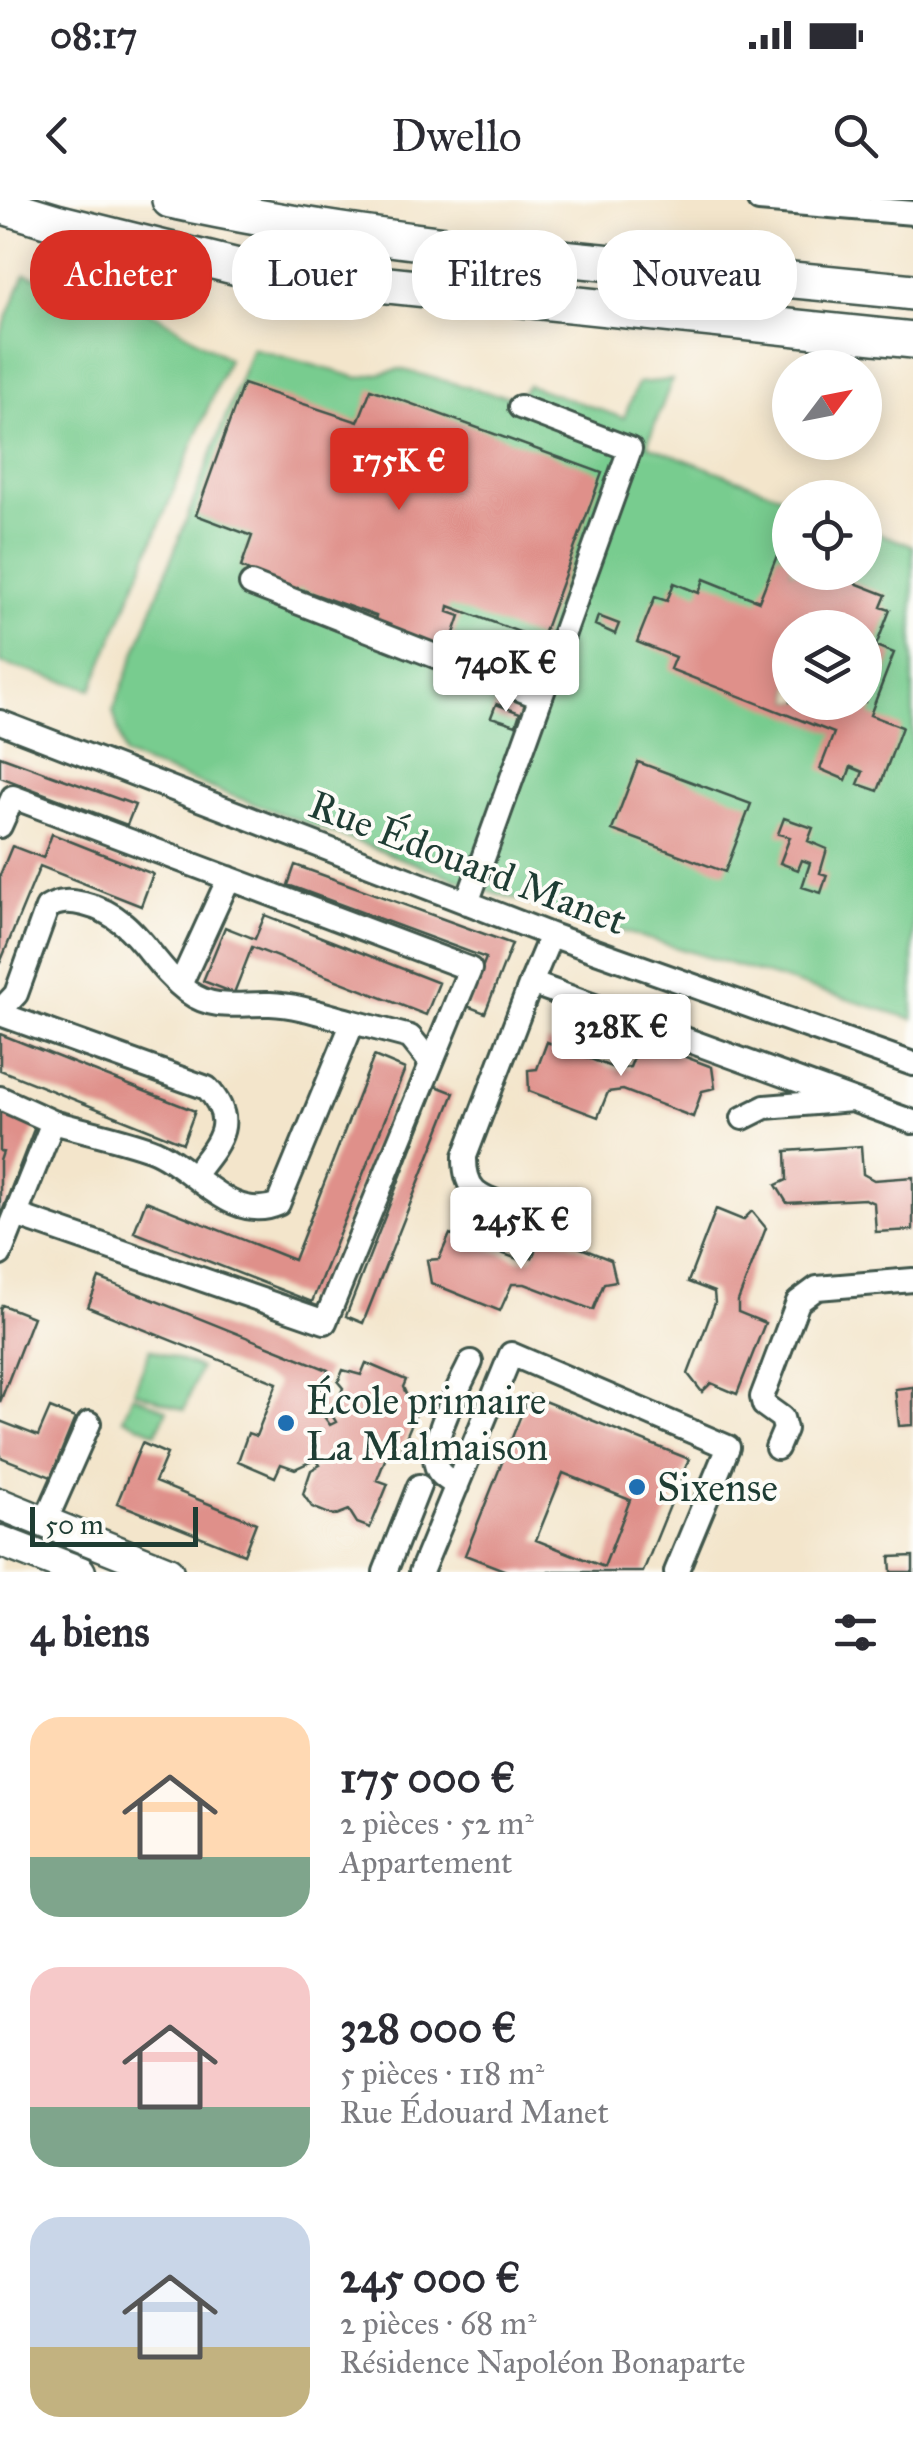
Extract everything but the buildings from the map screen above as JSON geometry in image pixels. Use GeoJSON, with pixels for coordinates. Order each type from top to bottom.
{"type":"FeatureCollection","features":[{"type":"Feature","properties":{"kind":"highway"},"geometry":{"type":"LineString","coordinates":[[170,200],[388,238],[913,292]]}},
{"type":"Feature","properties":{"kind":"highway"},"geometry":{"type":"LineString","coordinates":[[0,205],[254,271],[913,340]]}},
{"type":"Feature","properties":{"kind":"main road"},"geometry":{"type":"LineString","coordinates":[[0,1504],[168,1572]]}},
{"type":"Feature","properties":{"kind":"main road"},"geometry":{"type":"LineString","coordinates":[[0,1541],[80,1572]]}},
{"type":"Feature","properties":{"kind":"street"},"geometry":{"type":"LineString","coordinates":[[759,200],[913,213]]}},
{"type":"Feature","properties":{"kind":"street"},"geometry":{"type":"LineString","coordinates":[[466,902],[630,449],[520,407]]}},
{"type":"Feature","properties":{"kind":"street"},"geometry":{"type":"LineString","coordinates":[[251,584],[540,696]]}},
{"type":"Feature","properties":{"kind":"street","name":"Rue Édouard Manet"},"geometry":{"type":"LineString","coordinates":[[0,722],[551,936],[913,1064]]}},
{"type":"Feature","properties":{"kind":"street"},"geometry":{"type":"LineString","coordinates":[[0,826],[13,797],[470,969],[325,1322],[16,1214]]}},
{"type":"Feature","properties":{"kind":"street"},"geometry":{"type":"LineString","coordinates":[[180,985],[229,878]]}},
{"type":"Feature","properties":{"kind":"street"},"geometry":{"type":"LineString","coordinates":[[194,1176],[221,1139],[225,1124],[218,1100],[206,1088],[0,1012],[16,994],[47,908],[56,902],[72,901],[122,919],[180,985],[204,1002],[235,1008],[270,1004],[305,1009],[410,1037],[431,1063]]}},
{"type":"Feature","properties":{"kind":"street"},"geometry":{"type":"LineString","coordinates":[[519,1210],[474,1193],[464,1176],[465,1156],[551,936]]}},
{"type":"Feature","properties":{"kind":"street"},"geometry":{"type":"LineString","coordinates":[[531,984],[913,1122]]}},
{"type":"Feature","properties":{"kind":"street"},"geometry":{"type":"LineString","coordinates":[[0,1098],[53,1122],[154,1150],[238,1206],[262,1211],[278,1204],[353,1022]]}},
{"type":"Feature","properties":{"kind":"street"},"geometry":{"type":"LineString","coordinates":[[743,1118],[764,1107],[852,1100]]}},
{"type":"Feature","properties":{"kind":"street"},"geometry":{"type":"LineString","coordinates":[[0,1254],[53,1122]]}},
{"type":"Feature","properties":{"kind":"street"},"geometry":{"type":"LineString","coordinates":[[777,1448],[785,1428],[782,1418],[764,1405],[762,1397],[798,1302],[817,1288],[913,1280]]}},
{"type":"Feature","properties":{"kind":"street"},"geometry":{"type":"LineString","coordinates":[[421,1572],[511,1354],[728,1447],[676,1572]]}},
{"type":"Feature","properties":{"kind":"street"},"geometry":{"type":"LineString","coordinates":[[457,1486],[440,1474],[435,1444],[471,1362]]}},
{"type":"Feature","properties":{"kind":"street"},"geometry":{"type":"LineString","coordinates":[[45,1522],[89,1423]]}},
{"type":"Feature","properties":{"kind":"street"},"geometry":{"type":"LineString","coordinates":[[385,1572],[419,1486]]}},
{"type":"Feature","properties":{"kind":"green space"},"geometry":{"type":"Polygon","coordinates":[[[25,274],[30,275],[30,320],[165,320],[228,359],[92,689],[0,663],[0,335],[25,274]]]}},
{"type":"Feature","properties":{"kind":"green space"},"geometry":{"type":"Polygon","coordinates":[[[252,348],[359,378],[400,369],[518,397],[528,385],[624,418],[638,383],[672,380],[647,445],[772,492],[772,590],[882,590],[882,534],[913,546],[913,1019],[486,890],[125,756],[113,711],[252,348]]]}},
{"type":"Feature","properties":{"kind":"green space"},"geometry":{"type":"Polygon","coordinates":[[[150,1349],[200,1368],[184,1410],[134,1391],[150,1349]]]}},
{"type":"Feature","properties":{"kind":"green space"},"geometry":{"type":"Polygon","coordinates":[[[133,1395],[167,1410],[156,1433],[123,1418],[133,1395]]]}},
{"type":"Feature","properties":{"kind":"place","name":"École primaire La Malmaison"},"geometry":{"type":"Point","coordinates":[286,1423]}},
{"type":"Feature","properties":{"kind":"place","name":"Sixense"},"geometry":{"type":"Point","coordinates":[637,1487]}}]}
